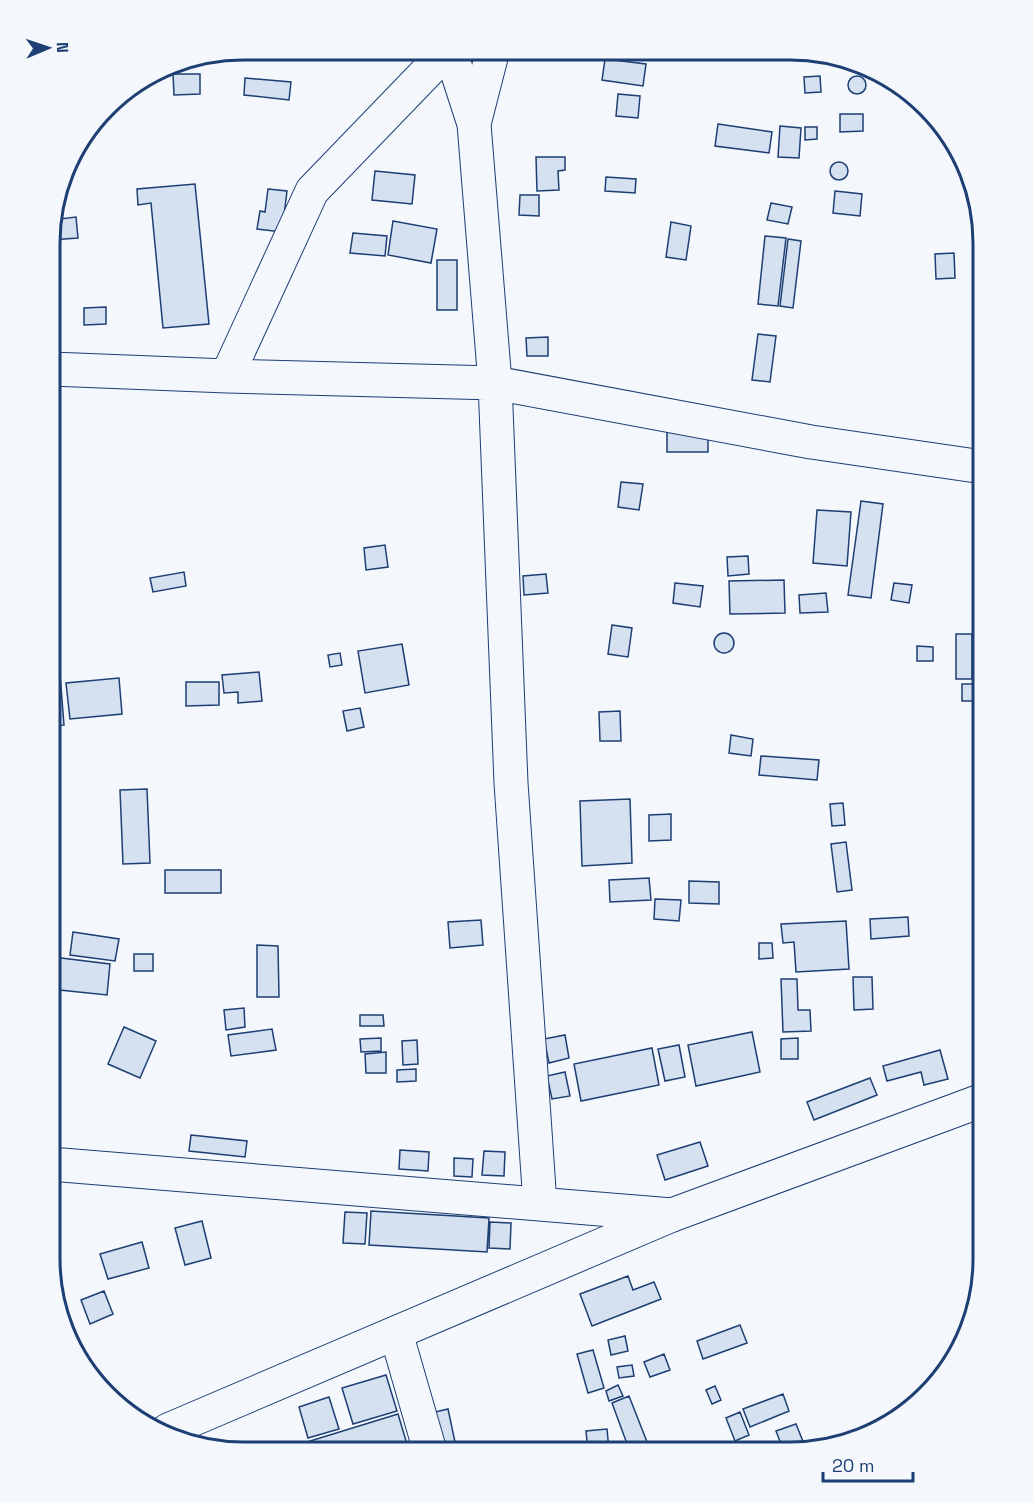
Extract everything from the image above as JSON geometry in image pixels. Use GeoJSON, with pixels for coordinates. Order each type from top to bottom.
{"type":"FeatureCollection","features":[{"type":"Feature","properties":{"kind":"street"},"geometry":{"type":"LineString","coordinates":[[226,376],[312,191],[439,60]]}},
{"type":"Feature","properties":{"kind":"street"},"geometry":{"type":"LineString","coordinates":[[452,60],[474,124],[495,382],[511,783],[540,1204]]}},
{"type":"Feature","properties":{"kind":"street"},"geometry":{"type":"LineString","coordinates":[[474,124],[490,60]]}},
{"type":"Feature","properties":{"kind":"street"},"geometry":{"type":"LineString","coordinates":[[60,369],[226,376],[495,382],[811,442],[973,466]]}},
{"type":"Feature","properties":{"kind":"street"},"geometry":{"type":"LineString","coordinates":[[173,1428],[672,1215],[973,1104]]}},
{"type":"Feature","properties":{"kind":"street"},"geometry":{"type":"LineString","coordinates":[[60,1165],[672,1215]]}},
{"type":"Feature","properties":{"kind":"street"},"geometry":{"type":"LineString","coordinates":[[396,1333],[427,1442]]}},
{"type":"Feature","properties":{"kind":"building"},"geometry":{"type":"Polygon","coordinates":[[[605,60],[646,64],[643,86],[602,80],[605,60]]]}},
{"type":"Feature","properties":{"kind":"building"},"geometry":{"type":"Polygon","coordinates":[[[173,74],[200,74],[200,94],[174,95],[173,74]]]}},
{"type":"Feature","properties":{"kind":"building"},"geometry":{"type":"Polygon","coordinates":[[[820,76],[821,92],[805,93],[804,77],[820,76]]]}},
{"type":"Feature","properties":{"kind":"building"},"geometry":{"type":"Polygon","coordinates":[[[857,76],[863,79],[866,85],[863,91],[857,94],[851,91],[848,85],[851,79],[857,76]]]}},
{"type":"Feature","properties":{"kind":"building"},"geometry":{"type":"Polygon","coordinates":[[[245,78],[291,82],[289,100],[244,95],[245,78]]]}},
{"type":"Feature","properties":{"kind":"building"},"geometry":{"type":"Polygon","coordinates":[[[618,94],[640,96],[638,118],[616,116],[618,94]]]}},
{"type":"Feature","properties":{"kind":"building"},"geometry":{"type":"Polygon","coordinates":[[[840,114],[863,114],[863,131],[840,132],[840,114]]]}},
{"type":"Feature","properties":{"kind":"building"},"geometry":{"type":"Polygon","coordinates":[[[718,124],[772,132],[769,153],[715,146],[718,124]]]}},
{"type":"Feature","properties":{"kind":"building"},"geometry":{"type":"Polygon","coordinates":[[[780,126],[801,128],[799,158],[778,157],[780,126]]]}},
{"type":"Feature","properties":{"kind":"building"},"geometry":{"type":"Polygon","coordinates":[[[805,127],[817,127],[817,139],[805,140],[805,127]]]}},
{"type":"Feature","properties":{"kind":"building"},"geometry":{"type":"Polygon","coordinates":[[[536,157],[565,157],[565,170],[558,171],[559,190],[537,191],[536,157]]]}},
{"type":"Feature","properties":{"kind":"building"},"geometry":{"type":"Polygon","coordinates":[[[839,162],[845,165],[848,171],[845,177],[839,180],[833,177],[830,171],[833,165],[839,162]]]}},
{"type":"Feature","properties":{"kind":"building"},"geometry":{"type":"Polygon","coordinates":[[[375,171],[415,175],[412,204],[372,200],[375,171]]]}},
{"type":"Feature","properties":{"kind":"building"},"geometry":{"type":"Polygon","coordinates":[[[606,177],[636,179],[635,193],[605,191],[606,177]]]}},
{"type":"Feature","properties":{"kind":"building"},"geometry":{"type":"Polygon","coordinates":[[[195,184],[209,324],[163,328],[151,203],[138,205],[137,189],[195,184]]]}},
{"type":"Feature","properties":{"kind":"building"},"geometry":{"type":"Polygon","coordinates":[[[268,189],[287,191],[282,232],[257,229],[260,211],[265,212],[268,189]]]}},
{"type":"Feature","properties":{"kind":"building"},"geometry":{"type":"Polygon","coordinates":[[[835,191],[862,194],[860,216],[833,213],[835,191]]]}},
{"type":"Feature","properties":{"kind":"building"},"geometry":{"type":"Polygon","coordinates":[[[520,195],[539,195],[539,216],[519,215],[520,195]]]}},
{"type":"Feature","properties":{"kind":"building"},"geometry":{"type":"Polygon","coordinates":[[[771,203],[792,207],[788,224],[767,220],[771,203]]]}},
{"type":"Feature","properties":{"kind":"building"},"geometry":{"type":"Polygon","coordinates":[[[76,217],[78,238],[60,239],[62,219],[76,217]]]}},
{"type":"Feature","properties":{"kind":"building"},"geometry":{"type":"Polygon","coordinates":[[[393,221],[437,229],[431,263],[388,255],[393,221]]]}},
{"type":"Feature","properties":{"kind":"building"},"geometry":{"type":"Polygon","coordinates":[[[671,222],[691,226],[686,260],[666,257],[671,222]]]}},
{"type":"Feature","properties":{"kind":"building"},"geometry":{"type":"Polygon","coordinates":[[[353,233],[387,236],[385,256],[350,253],[353,233]]]}},
{"type":"Feature","properties":{"kind":"building"},"geometry":{"type":"Polygon","coordinates":[[[765,236],[786,238],[778,306],[758,304],[765,236]]]}},
{"type":"Feature","properties":{"kind":"building"},"geometry":{"type":"Polygon","coordinates":[[[788,239],[801,241],[793,308],[780,306],[788,239]]]}},
{"type":"Feature","properties":{"kind":"building"},"geometry":{"type":"Polygon","coordinates":[[[954,253],[955,278],[936,279],[935,254],[954,253]]]}},
{"type":"Feature","properties":{"kind":"building"},"geometry":{"type":"Polygon","coordinates":[[[437,260],[457,260],[457,310],[437,310],[437,260]]]}},
{"type":"Feature","properties":{"kind":"building"},"geometry":{"type":"Polygon","coordinates":[[[106,307],[106,324],[84,325],[84,308],[106,307]]]}},
{"type":"Feature","properties":{"kind":"building"},"geometry":{"type":"Polygon","coordinates":[[[758,334],[776,336],[770,382],[752,380],[758,334]]]}},
{"type":"Feature","properties":{"kind":"building"},"geometry":{"type":"Polygon","coordinates":[[[548,337],[548,356],[527,356],[526,338],[548,337]]]}},
{"type":"Feature","properties":{"kind":"building"},"geometry":{"type":"Polygon","coordinates":[[[667,432],[708,432],[708,452],[667,452],[667,432]]]}},
{"type":"Feature","properties":{"kind":"building"},"geometry":{"type":"Polygon","coordinates":[[[621,482],[643,484],[639,510],[618,507],[621,482]]]}},
{"type":"Feature","properties":{"kind":"building"},"geometry":{"type":"Polygon","coordinates":[[[861,501],[883,504],[871,598],[848,595],[861,501]]]}},
{"type":"Feature","properties":{"kind":"building"},"geometry":{"type":"Polygon","coordinates":[[[817,510],[851,512],[847,566],[813,563],[817,510]]]}},
{"type":"Feature","properties":{"kind":"building"},"geometry":{"type":"Polygon","coordinates":[[[385,545],[388,567],[366,570],[364,548],[385,545]]]}},
{"type":"Feature","properties":{"kind":"building"},"geometry":{"type":"Polygon","coordinates":[[[748,556],[749,574],[728,576],[727,557],[748,556]]]}},
{"type":"Feature","properties":{"kind":"building"},"geometry":{"type":"Polygon","coordinates":[[[184,572],[186,586],[153,592],[150,578],[184,572]]]}},
{"type":"Feature","properties":{"kind":"building"},"geometry":{"type":"Polygon","coordinates":[[[546,574],[548,593],[524,595],[523,576],[546,574]]]}},
{"type":"Feature","properties":{"kind":"building"},"geometry":{"type":"Polygon","coordinates":[[[784,580],[785,613],[730,614],[729,581],[784,580]]]}},
{"type":"Feature","properties":{"kind":"building"},"geometry":{"type":"Polygon","coordinates":[[[675,583],[703,586],[700,607],[673,603],[675,583]]]}},
{"type":"Feature","properties":{"kind":"building"},"geometry":{"type":"Polygon","coordinates":[[[894,583],[912,585],[909,603],[891,600],[894,583]]]}},
{"type":"Feature","properties":{"kind":"building"},"geometry":{"type":"Polygon","coordinates":[[[826,593],[828,612],[800,613],[799,595],[826,593]]]}},
{"type":"Feature","properties":{"kind":"building"},"geometry":{"type":"Polygon","coordinates":[[[612,625],[632,628],[628,657],[608,654],[612,625]]]}},
{"type":"Feature","properties":{"kind":"building"},"geometry":{"type":"Polygon","coordinates":[[[720,633],[728,633],[734,639],[734,647],[728,653],[720,653],[714,647],[714,639],[720,633]]]}},
{"type":"Feature","properties":{"kind":"building"},"geometry":{"type":"Polygon","coordinates":[[[956,634],[972,634],[972,679],[956,679],[956,634]]]}},
{"type":"Feature","properties":{"kind":"building"},"geometry":{"type":"Polygon","coordinates":[[[402,644],[409,685],[365,693],[358,651],[402,644]]]}},
{"type":"Feature","properties":{"kind":"building"},"geometry":{"type":"Polygon","coordinates":[[[917,646],[933,647],[933,661],[917,661],[917,646]]]}},
{"type":"Feature","properties":{"kind":"building"},"geometry":{"type":"Polygon","coordinates":[[[340,653],[342,665],[330,667],[328,655],[340,653]]]}},
{"type":"Feature","properties":{"kind":"building"},"geometry":{"type":"Polygon","coordinates":[[[259,672],[262,701],[238,703],[238,692],[224,693],[222,675],[259,672]]]}},
{"type":"Feature","properties":{"kind":"building"},"geometry":{"type":"Polygon","coordinates":[[[60,674],[64,725],[60,725],[60,674]]]}},
{"type":"Feature","properties":{"kind":"building"},"geometry":{"type":"Polygon","coordinates":[[[119,678],[122,714],[70,719],[66,683],[119,678]]]}},
{"type":"Feature","properties":{"kind":"building"},"geometry":{"type":"Polygon","coordinates":[[[186,682],[219,682],[219,705],[186,706],[186,682]]]}},
{"type":"Feature","properties":{"kind":"building"},"geometry":{"type":"Polygon","coordinates":[[[962,684],[973,684],[973,701],[962,701],[962,684]]]}},
{"type":"Feature","properties":{"kind":"building"},"geometry":{"type":"Polygon","coordinates":[[[360,708],[364,727],[347,731],[343,711],[360,708]]]}},
{"type":"Feature","properties":{"kind":"building"},"geometry":{"type":"Polygon","coordinates":[[[620,711],[621,741],[600,741],[599,712],[620,711]]]}},
{"type":"Feature","properties":{"kind":"building"},"geometry":{"type":"Polygon","coordinates":[[[731,735],[753,739],[751,756],[729,753],[731,735]]]}},
{"type":"Feature","properties":{"kind":"building"},"geometry":{"type":"Polygon","coordinates":[[[761,756],[819,760],[817,780],[759,775],[761,756]]]}},
{"type":"Feature","properties":{"kind":"building"},"geometry":{"type":"Polygon","coordinates":[[[147,789],[150,863],[123,864],[120,790],[147,789]]]}},
{"type":"Feature","properties":{"kind":"building"},"geometry":{"type":"Polygon","coordinates":[[[630,799],[632,863],[582,866],[580,801],[630,799]]]}},
{"type":"Feature","properties":{"kind":"building"},"geometry":{"type":"Polygon","coordinates":[[[843,803],[845,825],[832,826],[830,804],[843,803]]]}},
{"type":"Feature","properties":{"kind":"building"},"geometry":{"type":"Polygon","coordinates":[[[671,814],[671,840],[649,841],[649,815],[671,814]]]}},
{"type":"Feature","properties":{"kind":"building"},"geometry":{"type":"Polygon","coordinates":[[[846,842],[852,890],[837,892],[831,844],[846,842]]]}},
{"type":"Feature","properties":{"kind":"building"},"geometry":{"type":"Polygon","coordinates":[[[165,870],[221,870],[221,893],[165,893],[165,870]]]}},
{"type":"Feature","properties":{"kind":"building"},"geometry":{"type":"Polygon","coordinates":[[[649,878],[651,900],[610,902],[609,880],[649,878]]]}},
{"type":"Feature","properties":{"kind":"building"},"geometry":{"type":"Polygon","coordinates":[[[689,881],[719,882],[719,904],[689,903],[689,881]]]}},
{"type":"Feature","properties":{"kind":"building"},"geometry":{"type":"Polygon","coordinates":[[[655,899],[681,900],[679,921],[654,919],[655,899]]]}},
{"type":"Feature","properties":{"kind":"building"},"geometry":{"type":"Polygon","coordinates":[[[908,917],[909,936],[871,939],[870,919],[908,917]]]}},
{"type":"Feature","properties":{"kind":"building"},"geometry":{"type":"Polygon","coordinates":[[[481,920],[483,945],[450,948],[448,922],[481,920]]]}},
{"type":"Feature","properties":{"kind":"building"},"geometry":{"type":"Polygon","coordinates":[[[846,921],[849,969],[796,972],[794,942],[783,943],[781,924],[846,921]]]}},
{"type":"Feature","properties":{"kind":"building"},"geometry":{"type":"Polygon","coordinates":[[[73,932],[119,939],[115,961],[70,955],[73,932]]]}},
{"type":"Feature","properties":{"kind":"building"},"geometry":{"type":"Polygon","coordinates":[[[759,943],[772,943],[773,958],[759,959],[759,943]]]}},
{"type":"Feature","properties":{"kind":"building"},"geometry":{"type":"Polygon","coordinates":[[[257,945],[278,946],[279,997],[257,997],[257,945]]]}},
{"type":"Feature","properties":{"kind":"building"},"geometry":{"type":"Polygon","coordinates":[[[134,954],[153,954],[153,971],[134,971],[134,954]]]}},
{"type":"Feature","properties":{"kind":"building"},"geometry":{"type":"Polygon","coordinates":[[[60,958],[110,964],[107,995],[60,990],[60,958]]]}},
{"type":"Feature","properties":{"kind":"building"},"geometry":{"type":"Polygon","coordinates":[[[853,977],[872,977],[873,1009],[854,1010],[853,977]]]}},
{"type":"Feature","properties":{"kind":"building"},"geometry":{"type":"Polygon","coordinates":[[[781,979],[797,979],[798,1010],[810,1010],[811,1031],[783,1032],[781,979]]]}},
{"type":"Feature","properties":{"kind":"building"},"geometry":{"type":"Polygon","coordinates":[[[244,1008],[245,1027],[226,1030],[224,1010],[244,1008]]]}},
{"type":"Feature","properties":{"kind":"building"},"geometry":{"type":"Polygon","coordinates":[[[360,1015],[383,1015],[384,1026],[360,1026],[360,1015]]]}},
{"type":"Feature","properties":{"kind":"building"},"geometry":{"type":"Polygon","coordinates":[[[124,1027],[156,1041],[140,1078],[108,1064],[124,1027]]]}},
{"type":"Feature","properties":{"kind":"building"},"geometry":{"type":"Polygon","coordinates":[[[272,1029],[276,1050],[231,1056],[228,1035],[272,1029]]]}},
{"type":"Feature","properties":{"kind":"building"},"geometry":{"type":"Polygon","coordinates":[[[752,1032],[760,1072],[696,1086],[688,1045],[752,1032]]]}},
{"type":"Feature","properties":{"kind":"building"},"geometry":{"type":"Polygon","coordinates":[[[565,1035],[569,1058],[549,1063],[544,1039],[565,1035]]]}},
{"type":"Feature","properties":{"kind":"building"},"geometry":{"type":"Polygon","coordinates":[[[381,1038],[381,1051],[361,1052],[360,1039],[381,1038]]]}},
{"type":"Feature","properties":{"kind":"building"},"geometry":{"type":"Polygon","coordinates":[[[798,1038],[798,1059],[781,1059],[781,1039],[798,1038]]]}},
{"type":"Feature","properties":{"kind":"building"},"geometry":{"type":"Polygon","coordinates":[[[417,1040],[418,1064],[403,1065],[402,1041],[417,1040]]]}},
{"type":"Feature","properties":{"kind":"building"},"geometry":{"type":"Polygon","coordinates":[[[679,1045],[685,1077],[665,1081],[658,1049],[679,1045]]]}},
{"type":"Feature","properties":{"kind":"building"},"geometry":{"type":"Polygon","coordinates":[[[652,1048],[659,1085],[581,1101],[574,1064],[652,1048]]]}},
{"type":"Feature","properties":{"kind":"building"},"geometry":{"type":"Polygon","coordinates":[[[940,1050],[948,1079],[924,1085],[921,1072],[887,1081],[883,1066],[940,1050]]]}},
{"type":"Feature","properties":{"kind":"building"},"geometry":{"type":"Polygon","coordinates":[[[386,1052],[386,1073],[366,1073],[365,1054],[386,1052]]]}},
{"type":"Feature","properties":{"kind":"building"},"geometry":{"type":"Polygon","coordinates":[[[416,1069],[416,1081],[397,1082],[397,1070],[416,1069]]]}},
{"type":"Feature","properties":{"kind":"building"},"geometry":{"type":"Polygon","coordinates":[[[565,1072],[570,1096],[552,1099],[547,1076],[565,1072]]]}},
{"type":"Feature","properties":{"kind":"building"},"geometry":{"type":"Polygon","coordinates":[[[870,1078],[877,1095],[814,1120],[807,1102],[870,1078]]]}},
{"type":"Feature","properties":{"kind":"building"},"geometry":{"type":"Polygon","coordinates":[[[191,1135],[247,1141],[245,1157],[189,1151],[191,1135]]]}},
{"type":"Feature","properties":{"kind":"building"},"geometry":{"type":"Polygon","coordinates":[[[700,1142],[708,1166],[665,1180],[657,1155],[700,1142]]]}},
{"type":"Feature","properties":{"kind":"building"},"geometry":{"type":"Polygon","coordinates":[[[400,1150],[429,1152],[428,1171],[399,1169],[400,1150]]]}},
{"type":"Feature","properties":{"kind":"building"},"geometry":{"type":"Polygon","coordinates":[[[484,1151],[505,1152],[504,1176],[482,1175],[484,1151]]]}},
{"type":"Feature","properties":{"kind":"building"},"geometry":{"type":"Polygon","coordinates":[[[454,1158],[473,1159],[472,1177],[454,1176],[454,1158]]]}},
{"type":"Feature","properties":{"kind":"building"},"geometry":{"type":"Polygon","coordinates":[[[371,1211],[489,1218],[487,1252],[369,1245],[371,1211]]]}},
{"type":"Feature","properties":{"kind":"building"},"geometry":{"type":"Polygon","coordinates":[[[345,1212],[367,1213],[365,1244],[343,1243],[345,1212]]]}},
{"type":"Feature","properties":{"kind":"building"},"geometry":{"type":"Polygon","coordinates":[[[202,1221],[211,1258],[185,1265],[175,1228],[202,1221]]]}},
{"type":"Feature","properties":{"kind":"building"},"geometry":{"type":"Polygon","coordinates":[[[490,1222],[511,1223],[510,1249],[489,1248],[490,1222]]]}},
{"type":"Feature","properties":{"kind":"building"},"geometry":{"type":"Polygon","coordinates":[[[142,1242],[149,1268],[108,1279],[100,1254],[142,1242]]]}},
{"type":"Feature","properties":{"kind":"building"},"geometry":{"type":"Polygon","coordinates":[[[628,1276],[633,1290],[654,1282],[661,1299],[592,1326],[580,1294],[628,1276]]]}},
{"type":"Feature","properties":{"kind":"building"},"geometry":{"type":"Polygon","coordinates":[[[104,1291],[113,1314],[90,1324],[81,1300],[104,1291]]]}},
{"type":"Feature","properties":{"kind":"building"},"geometry":{"type":"Polygon","coordinates":[[[740,1325],[747,1343],[703,1359],[697,1341],[740,1325]]]}},
{"type":"Feature","properties":{"kind":"building"},"geometry":{"type":"Polygon","coordinates":[[[625,1336],[628,1351],[611,1355],[608,1340],[625,1336]]]}},
{"type":"Feature","properties":{"kind":"building"},"geometry":{"type":"Polygon","coordinates":[[[593,1350],[604,1388],[588,1393],[577,1354],[593,1350]]]}},
{"type":"Feature","properties":{"kind":"building"},"geometry":{"type":"Polygon","coordinates":[[[664,1354],[670,1370],[650,1377],[644,1362],[664,1354]]]}},
{"type":"Feature","properties":{"kind":"building"},"geometry":{"type":"Polygon","coordinates":[[[632,1365],[634,1376],[619,1378],[617,1367],[632,1365]]]}},
{"type":"Feature","properties":{"kind":"building"},"geometry":{"type":"Polygon","coordinates":[[[386,1375],[397,1411],[353,1424],[342,1388],[386,1375]]]}},
{"type":"Feature","properties":{"kind":"building"},"geometry":{"type":"Polygon","coordinates":[[[618,1385],[623,1396],[609,1401],[606,1391],[618,1385]]]}},
{"type":"Feature","properties":{"kind":"building"},"geometry":{"type":"Polygon","coordinates":[[[715,1386],[721,1400],[712,1404],[706,1390],[715,1386]]]}},
{"type":"Feature","properties":{"kind":"building"},"geometry":{"type":"Polygon","coordinates":[[[783,1394],[789,1411],[750,1427],[743,1409],[783,1394]]]}},
{"type":"Feature","properties":{"kind":"building"},"geometry":{"type":"Polygon","coordinates":[[[629,1396],[647,1442],[626,1442],[612,1403],[629,1396]]]}},
{"type":"Feature","properties":{"kind":"building"},"geometry":{"type":"Polygon","coordinates":[[[329,1397],[339,1429],[308,1438],[299,1407],[329,1397]]]}},
{"type":"Feature","properties":{"kind":"building"},"geometry":{"type":"Polygon","coordinates":[[[448,1409],[455,1442],[434,1442],[427,1414],[448,1409]]]}},
{"type":"Feature","properties":{"kind":"building"},"geometry":{"type":"Polygon","coordinates":[[[740,1412],[749,1435],[735,1441],[726,1418],[740,1412]]]}},
{"type":"Feature","properties":{"kind":"building"},"geometry":{"type":"Polygon","coordinates":[[[398,1414],[406,1442],[307,1442],[398,1414]]]}},
{"type":"Feature","properties":{"kind":"building"},"geometry":{"type":"Polygon","coordinates":[[[796,1424],[803,1441],[780,1442],[776,1431],[796,1424]]]}},
{"type":"Feature","properties":{"kind":"building"},"geometry":{"type":"Polygon","coordinates":[[[607,1429],[608,1442],[587,1442],[586,1431],[607,1429]]]}}]}
